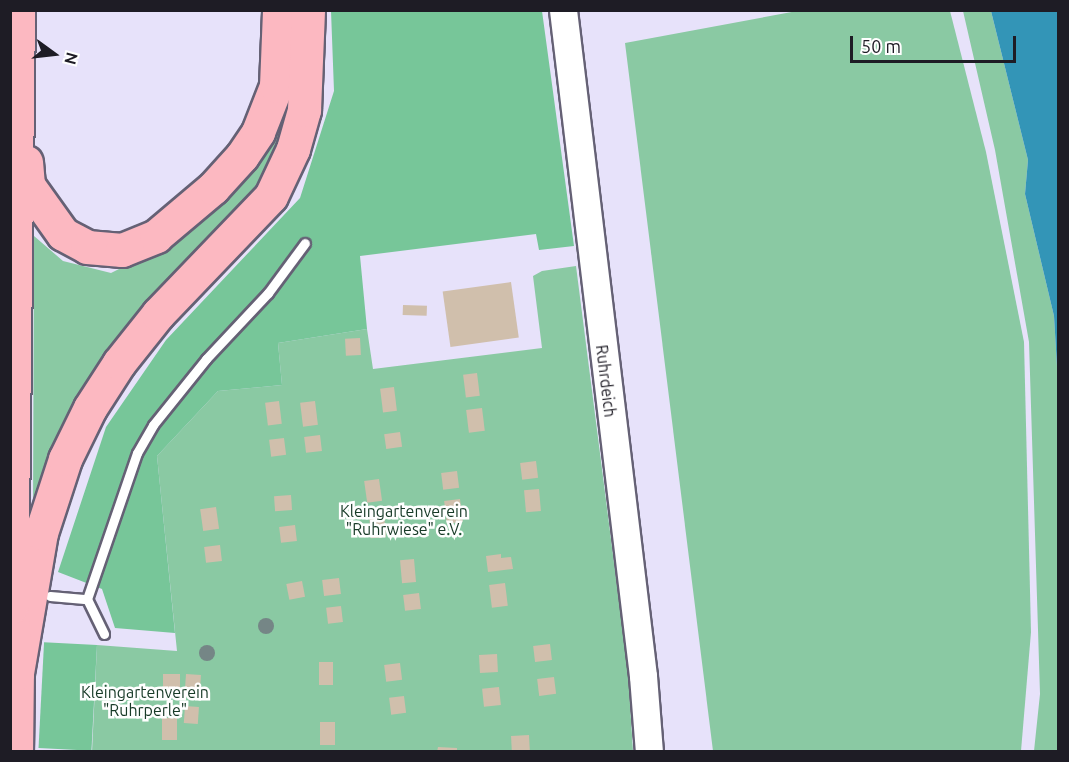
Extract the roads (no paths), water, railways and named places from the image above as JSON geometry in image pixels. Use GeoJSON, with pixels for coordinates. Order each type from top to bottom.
{"type":"FeatureCollection","features":[{"type":"Feature","properties":{"kind":"highway"},"geometry":{"type":"LineString","coordinates":[[18,21],[28,185],[63,234],[87,247],[122,250],[156,236],[181,216],[213,188],[248,148],[276,86],[279,10]]}},
{"type":"Feature","properties":{"kind":"highway"},"geometry":{"type":"LineString","coordinates":[[17,673],[41,533],[65,459],[90,408],[119,363],[158,314],[271,196],[293,149],[304,110],[308,10]]}},
{"type":"Feature","properties":{"kind":"highway"},"geometry":{"type":"LineString","coordinates":[[16,752],[17,673],[11,607],[18,21]]}},
{"type":"Feature","properties":{"kind":"main road","name":"Ruhrdeich"},"geometry":{"type":"LineString","coordinates":[[563,10],[584,208],[643,675],[649,752]]}},
{"type":"Feature","properties":{"kind":"lane"},"geometry":{"type":"LineString","coordinates":[[104,634],[87,599],[137,453],[153,425],[206,358],[268,293],[305,243]]}},
{"type":"Feature","properties":{"kind":"lane"},"geometry":{"type":"LineString","coordinates":[[50,596],[87,599]]}},
{"type":"Feature","properties":{"kind":"water"},"geometry":{"type":"Polygon","coordinates":[[[991,11],[1058,11],[1058,383],[1054,316],[1025,194],[1028,160],[991,11]]]}},
{"type":"Feature","properties":{"kind":"park label","name":"Kleingartenverein \"Ruhrwiese\" e.V."},"geometry":{"type":"Point","coordinates":[404,520]}},
{"type":"Feature","properties":{"kind":"park label","name":"Kleingartenverein \"Ruhrperle\""},"geometry":{"type":"Point","coordinates":[145,701]}}]}
